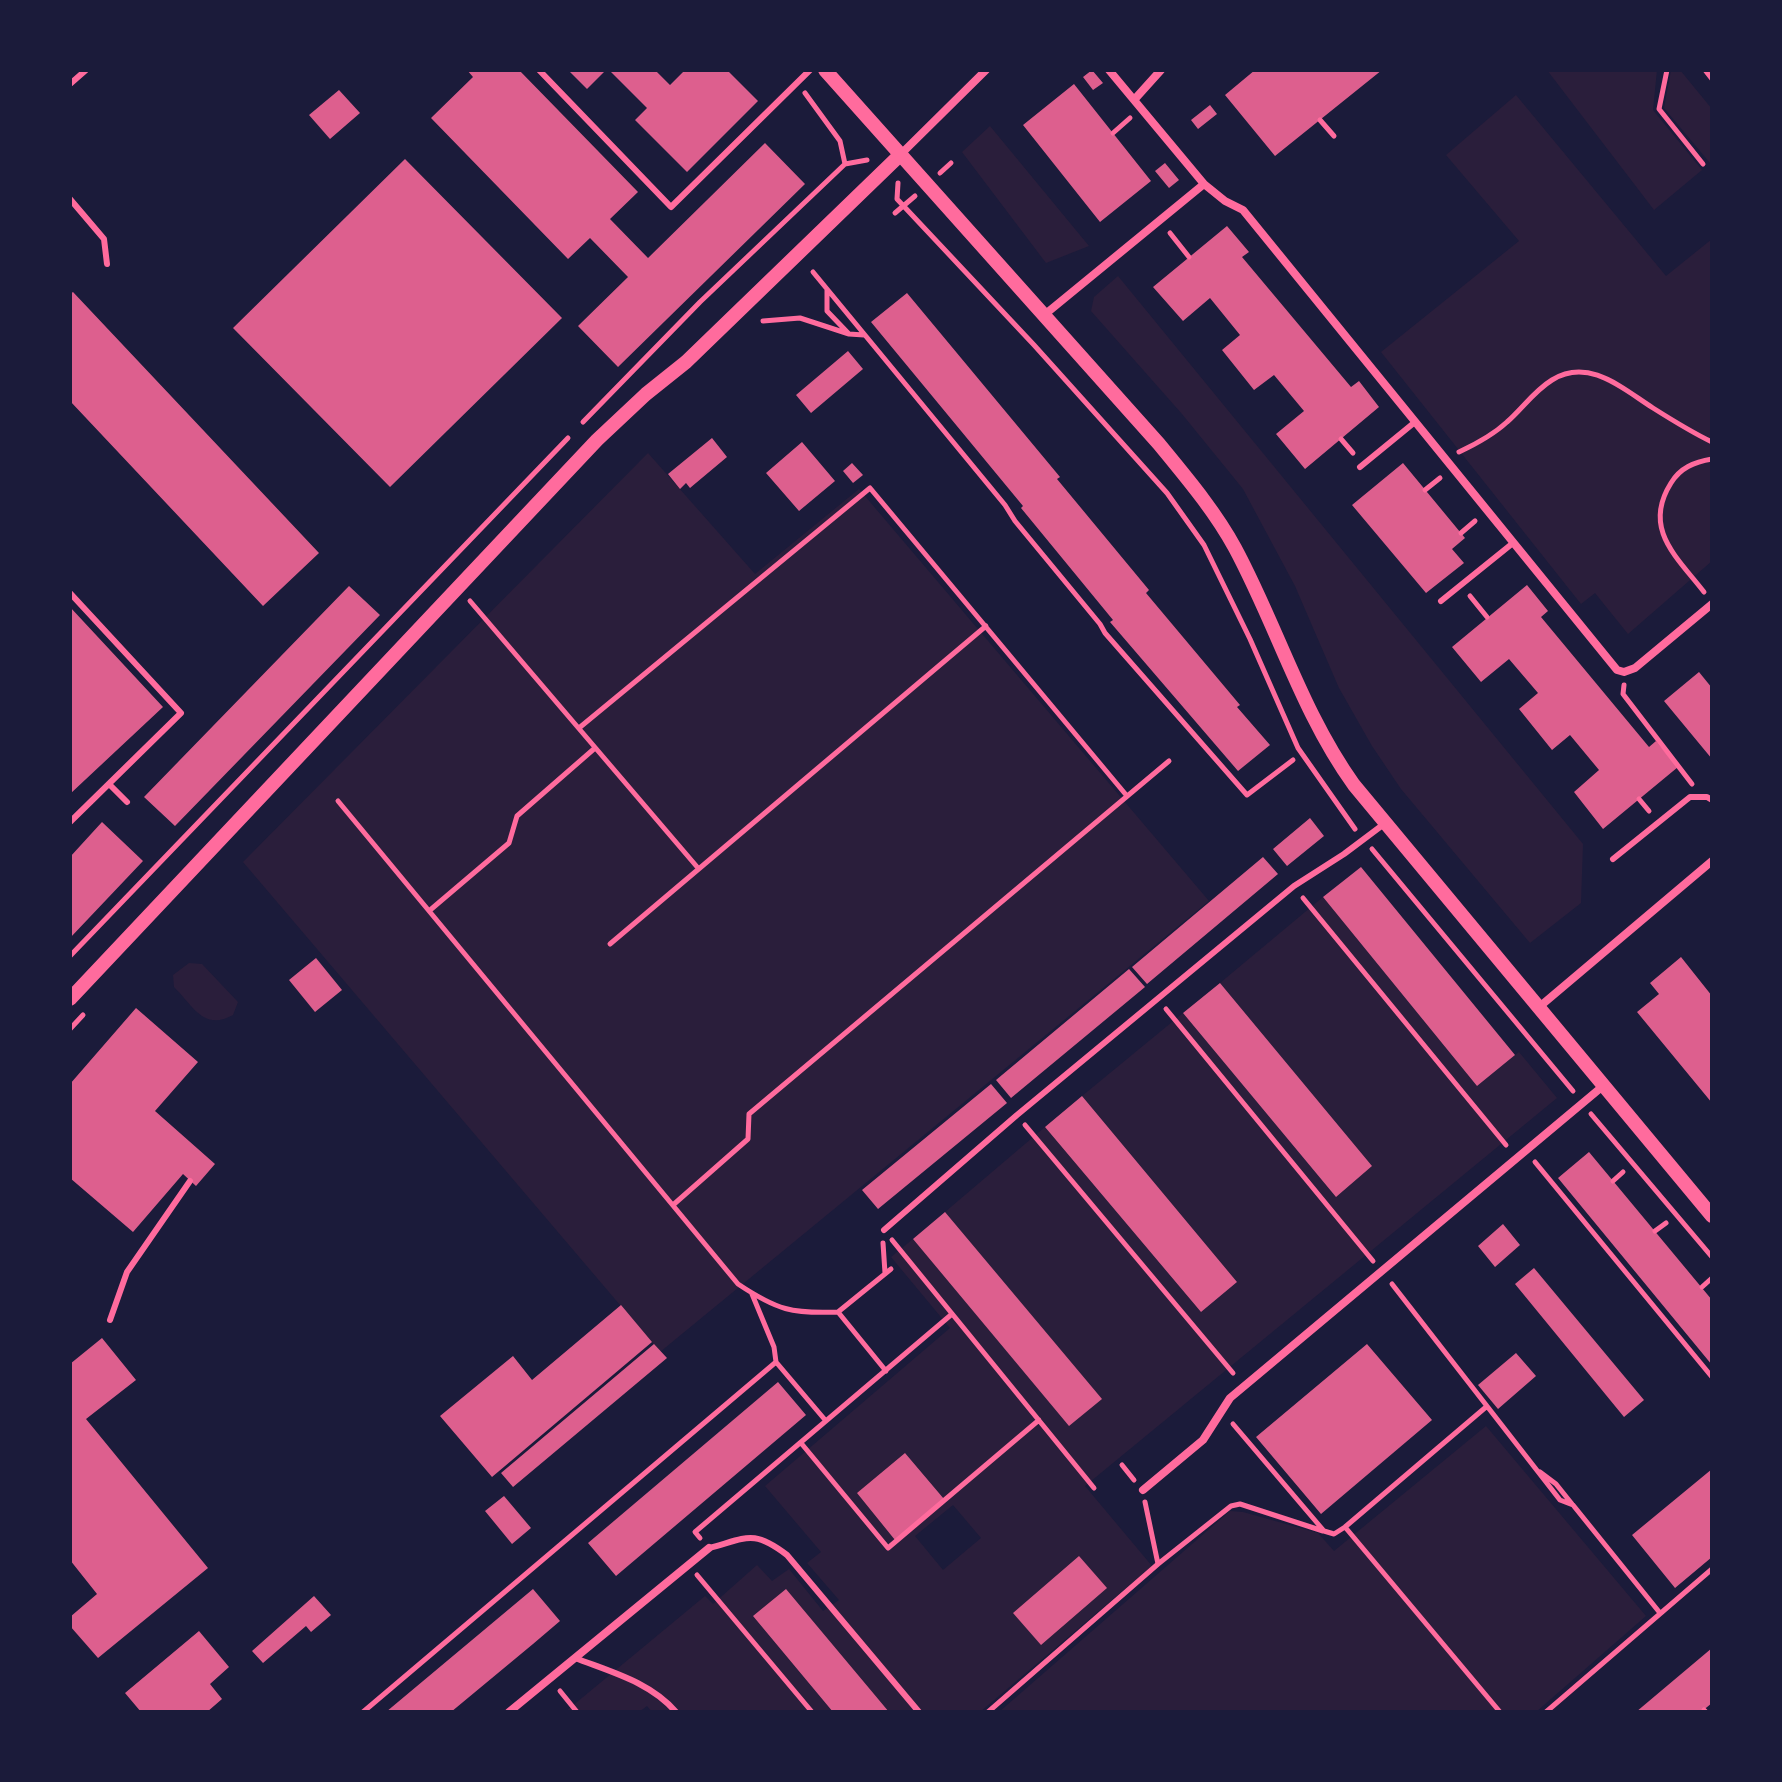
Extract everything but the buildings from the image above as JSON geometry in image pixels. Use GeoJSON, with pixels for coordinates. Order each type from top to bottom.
{"type":"FeatureCollection","features":[{"type":"Feature","properties":{"kind":"street"},"geometry":{"type":"LineString","coordinates":[[825,70],[1159,444],[1211,511],[1243,563],[1329,750],[1384,824],[1712,1216]]}},
{"type":"Feature","properties":{"kind":"street"},"geometry":{"type":"LineString","coordinates":[[70,999],[597,440],[686,362],[986,70]]}},
{"type":"Feature","properties":{"kind":"street"},"geometry":{"type":"LineString","coordinates":[[1109,70],[1204,184],[1225,201],[1243,210],[1615,668],[1624,672],[1635,668],[1712,603]]}},
{"type":"Feature","properties":{"kind":"street"},"geometry":{"type":"LineString","coordinates":[[1134,100],[1161,70]]}},
{"type":"Feature","properties":{"kind":"street"},"geometry":{"type":"LineString","coordinates":[[1043,316],[1204,184]]}},
{"type":"Feature","properties":{"kind":"street"},"geometry":{"type":"LineString","coordinates":[[1538,1008],[1712,861]]}},
{"type":"Feature","properties":{"kind":"street"},"geometry":{"type":"LineString","coordinates":[[1143,1490],[1203,1440],[1230,1398],[1603,1086]]}},
{"type":"Feature","properties":{"kind":"street"},"geometry":{"type":"LineString","coordinates":[[509,1712],[709,1548]]}},
{"type":"Feature","properties":{"kind":"lane"},"geometry":{"type":"LineString","coordinates":[[70,84],[86,70]]}},
{"type":"Feature","properties":{"kind":"lane"},"geometry":{"type":"LineString","coordinates":[[539,70],[671,207],[810,70]]}},
{"type":"Feature","properties":{"kind":"lane"},"geometry":{"type":"LineString","coordinates":[[70,199],[104,239],[107,264]]}},
{"type":"Feature","properties":{"kind":"lane"},"geometry":{"type":"LineString","coordinates":[[1360,467],[1415,422]]}},
{"type":"Feature","properties":{"kind":"lane"},"geometry":{"type":"LineString","coordinates":[[1441,601],[1513,543]]}},
{"type":"Feature","properties":{"kind":"lane"},"geometry":{"type":"LineString","coordinates":[[70,593],[181,713],[70,822]]}},
{"type":"Feature","properties":{"kind":"lane"},"geometry":{"type":"LineString","coordinates":[[110,785],[127,802]]}},
{"type":"Feature","properties":{"kind":"lane"},"geometry":{"type":"LineString","coordinates":[[1613,859],[1682,802],[1698,796],[1712,800]]}},
{"type":"Feature","properties":{"kind":"lane"},"geometry":{"type":"LineString","coordinates":[[884,1230],[1017,1115],[1294,886],[1384,824]]}},
{"type":"Feature","properties":{"kind":"lane"},"geometry":{"type":"LineString","coordinates":[[110,1320],[127,1272],[190,1181]]}},
{"type":"Feature","properties":{"kind":"lane"},"geometry":{"type":"LineString","coordinates":[[709,1548],[755,1536],[769,1541],[787,1555],[919,1712]]}},
{"type":"Feature","properties":{"kind":"lane"},"geometry":{"type":"LineString","coordinates":[[575,1658],[633,1680],[660,1695],[676,1712]]}},
{"type":"Feature","properties":{"kind":"path"},"geometry":{"type":"LineString","coordinates":[[1667,70],[1659,109],[1703,164]]}},
{"type":"Feature","properties":{"kind":"path"},"geometry":{"type":"LineString","coordinates":[[1705,70],[1712,79]]}},
{"type":"Feature","properties":{"kind":"path"},"geometry":{"type":"LineString","coordinates":[[797,82],[840,141],[845,164]]}},
{"type":"Feature","properties":{"kind":"path"},"geometry":{"type":"LineString","coordinates":[[1320,120],[1334,136]]}},
{"type":"Feature","properties":{"kind":"path"},"geometry":{"type":"LineString","coordinates":[[897,199],[906,204],[1167,493],[1204,545],[1298,748],[1359,833]]}},
{"type":"Feature","properties":{"kind":"path"},"geometry":{"type":"LineString","coordinates":[[895,213],[906,204]]}},
{"type":"Feature","properties":{"kind":"path"},"geometry":{"type":"LineString","coordinates":[[1160,220],[1189,257]]}},
{"type":"Feature","properties":{"kind":"path"},"geometry":{"type":"LineString","coordinates":[[813,272],[1005,505],[1105,633],[1247,795],[1293,760]]}},
{"type":"Feature","properties":{"kind":"path"},"geometry":{"type":"LineString","coordinates":[[828,289],[827,311],[849,334]]}},
{"type":"Feature","properties":{"kind":"path"},"geometry":{"type":"LineString","coordinates":[[763,321],[800,318],[849,334],[864,335]]}},
{"type":"Feature","properties":{"kind":"path"},"geometry":{"type":"LineString","coordinates":[[1445,460],[1506,423],[1535,392],[1553,379],[1569,373],[1607,377],[1686,429],[1712,442]]}},
{"type":"Feature","properties":{"kind":"path"},"geometry":{"type":"LineString","coordinates":[[1712,459],[1691,464],[1676,476],[1665,493],[1658,519],[1666,543],[1712,603]]}},
{"type":"Feature","properties":{"kind":"path"},"geometry":{"type":"LineString","coordinates":[[579,728],[870,488],[1127,796]]}},
{"type":"Feature","properties":{"kind":"path"},"geometry":{"type":"LineString","coordinates":[[1461,585],[1487,617]]}},
{"type":"Feature","properties":{"kind":"path"},"geometry":{"type":"LineString","coordinates":[[459,588],[698,868]]}},
{"type":"Feature","properties":{"kind":"path"},"geometry":{"type":"LineString","coordinates":[[610,944],[986,626]]}},
{"type":"Feature","properties":{"kind":"path"},"geometry":{"type":"LineString","coordinates":[[1624,672],[1623,694],[1690,781],[1698,796]]}},
{"type":"Feature","properties":{"kind":"path"},"geometry":{"type":"LineString","coordinates":[[70,956],[279,736]]}},
{"type":"Feature","properties":{"kind":"path"},"geometry":{"type":"LineString","coordinates":[[429,911],[509,843],[517,816],[595,748]]}},
{"type":"Feature","properties":{"kind":"path"},"geometry":{"type":"LineString","coordinates":[[673,1205],[748,1139],[749,1114],[1169,761]]}},
{"type":"Feature","properties":{"kind":"path"},"geometry":{"type":"LineString","coordinates":[[338,801],[738,1284],[777,1307],[801,1314],[838,1312],[891,1269]]}},
{"type":"Feature","properties":{"kind":"path"},"geometry":{"type":"LineString","coordinates":[[1368,845],[1572,1090]]}},
{"type":"Feature","properties":{"kind":"path"},"geometry":{"type":"LineString","coordinates":[[1305,900],[1506,1145]]}},
{"type":"Feature","properties":{"kind":"path"},"geometry":{"type":"LineString","coordinates":[[1158,999],[1382,1272],[1560,1500],[1573,1505],[1660,1613]]}},
{"type":"Feature","properties":{"kind":"path"},"geometry":{"type":"LineString","coordinates":[[1017,1115],[1233,1373]]}},
{"type":"Feature","properties":{"kind":"path"},"geometry":{"type":"LineString","coordinates":[[1594,1118],[1712,1257]]}},
{"type":"Feature","properties":{"kind":"path"},"geometry":{"type":"LineString","coordinates":[[1526,1151],[1712,1377]]}},
{"type":"Feature","properties":{"kind":"path"},"geometry":{"type":"LineString","coordinates":[[1613,1181],[1623,1172]]}},
{"type":"Feature","properties":{"kind":"path"},"geometry":{"type":"LineString","coordinates":[[1655,1231],[1666,1223]]}},
{"type":"Feature","properties":{"kind":"path"},"geometry":{"type":"LineString","coordinates":[[884,1230],[885,1274]]}},
{"type":"Feature","properties":{"kind":"path"},"geometry":{"type":"LineString","coordinates":[[884,1230],[1094,1488]]}},
{"type":"Feature","properties":{"kind":"path"},"geometry":{"type":"LineString","coordinates":[[1702,1287],[1712,1278]]}},
{"type":"Feature","properties":{"kind":"path"},"geometry":{"type":"LineString","coordinates":[[752,1293],[774,1347],[776,1362],[826,1421]]}},
{"type":"Feature","properties":{"kind":"path"},"geometry":{"type":"LineString","coordinates":[[838,1312],[886,1371]]}},
{"type":"Feature","properties":{"kind":"path"},"geometry":{"type":"LineString","coordinates":[[709,1548],[695,1532],[952,1314]]}},
{"type":"Feature","properties":{"kind":"path"},"geometry":{"type":"LineString","coordinates":[[363,1712],[776,1362]]}},
{"type":"Feature","properties":{"kind":"path"},"geometry":{"type":"LineString","coordinates":[[1703,1367],[1709,1362]]}},
{"type":"Feature","properties":{"kind":"path"},"geometry":{"type":"LineString","coordinates":[[988,1712],[1158,1564],[1234,1504],[1332,1535],[1486,1407]]}},
{"type":"Feature","properties":{"kind":"path"},"geometry":{"type":"LineString","coordinates":[[1222,1411],[1324,1531]]}},
{"type":"Feature","properties":{"kind":"path"},"geometry":{"type":"LineString","coordinates":[[801,1443],[888,1548],[1039,1420]]}},
{"type":"Feature","properties":{"kind":"path"},"geometry":{"type":"LineString","coordinates":[[1143,1490],[1158,1564]]}},
{"type":"Feature","properties":{"kind":"path"},"geometry":{"type":"LineString","coordinates":[[1345,1527],[1500,1712]]}},
{"type":"Feature","properties":{"kind":"path"},"geometry":{"type":"LineString","coordinates":[[688,1565],[812,1712]]}},
{"type":"Feature","properties":{"kind":"path"},"geometry":{"type":"LineString","coordinates":[[1546,1712],[1712,1569]]}},
{"type":"Feature","properties":{"kind":"path"},"geometry":{"type":"LineString","coordinates":[[549,1678],[577,1712]]}},
{"type":"Feature","properties":{"kind":"shaded area"},"geometry":{"type":"Polygon","coordinates":[[[1547,70],[1657,70],[1653,110],[1702,170],[1654,210],[1547,70]]]}},
{"type":"Feature","properties":{"kind":"shaded area"},"geometry":{"type":"Polygon","coordinates":[[[1671,70],[1680,70],[1712,109],[1710,163],[1664,108],[1671,70]]]}},
{"type":"Feature","properties":{"kind":"shaded area"},"geometry":{"type":"Polygon","coordinates":[[[1516,95],[1666,276],[1712,239],[1712,561],[1628,634],[1595,593],[1581,604],[1381,352],[1519,241],[1446,155],[1516,95]]]}},
{"type":"Feature","properties":{"kind":"shaded area"},"geometry":{"type":"Polygon","coordinates":[[[990,126],[1089,246],[1046,263],[962,152],[990,126]]]}},
{"type":"Feature","properties":{"kind":"shaded area"},"geometry":{"type":"Polygon","coordinates":[[[1118,276],[1583,844],[1581,903],[1530,943],[1401,789],[1372,746],[1339,688],[1295,586],[1243,489],[1091,311],[1094,297],[1118,276]]]}},
{"type":"Feature","properties":{"kind":"shaded area"},"geometry":{"type":"Polygon","coordinates":[[[648,453],[755,574],[859,489],[1209,901],[660,1352],[243,862],[648,453]]]}},
{"type":"Feature","properties":{"kind":"shaded area"},"geometry":{"type":"Polygon","coordinates":[[[1323,897],[1477,1086],[1519,1052],[1557,1098],[1085,1486],[1152,1566],[980,1712],[889,1712],[753,1616],[833,1712],[652,1712],[647,1706],[639,1712],[565,1712],[705,1596],[713,1604],[757,1565],[772,1581],[789,1569],[823,1611],[839,1600],[807,1563],[821,1552],[765,1486],[950,1328],[891,1257],[913,1239],[1069,1425],[1101,1399],[945,1212],[1045,1127],[1201,1312],[1237,1282],[1082,1096],[1183,1013],[1335,1196],[1372,1166],[1220,983],[1323,897]],[[905,1453],[858,1493],[944,1499],[905,1453]],[[953,1505],[915,1536],[943,1570],[981,1538],[953,1505]],[[1079,1556],[1014,1613],[1106,1588],[1079,1556]]]}},
{"type":"Feature","properties":{"kind":"shaded area"},"geometry":{"type":"Polygon","coordinates":[[[189,963],[202,964],[238,1002],[233,1015],[223,1019],[207,1018],[174,987],[173,975],[189,963]]]}},
{"type":"Feature","properties":{"kind":"shaded area"},"geometry":{"type":"Polygon","coordinates":[[[1486,1426],[1646,1616],[1536,1712],[999,1712],[1230,1511],[1318,1533],[1334,1551],[1486,1426]]]}}]}
